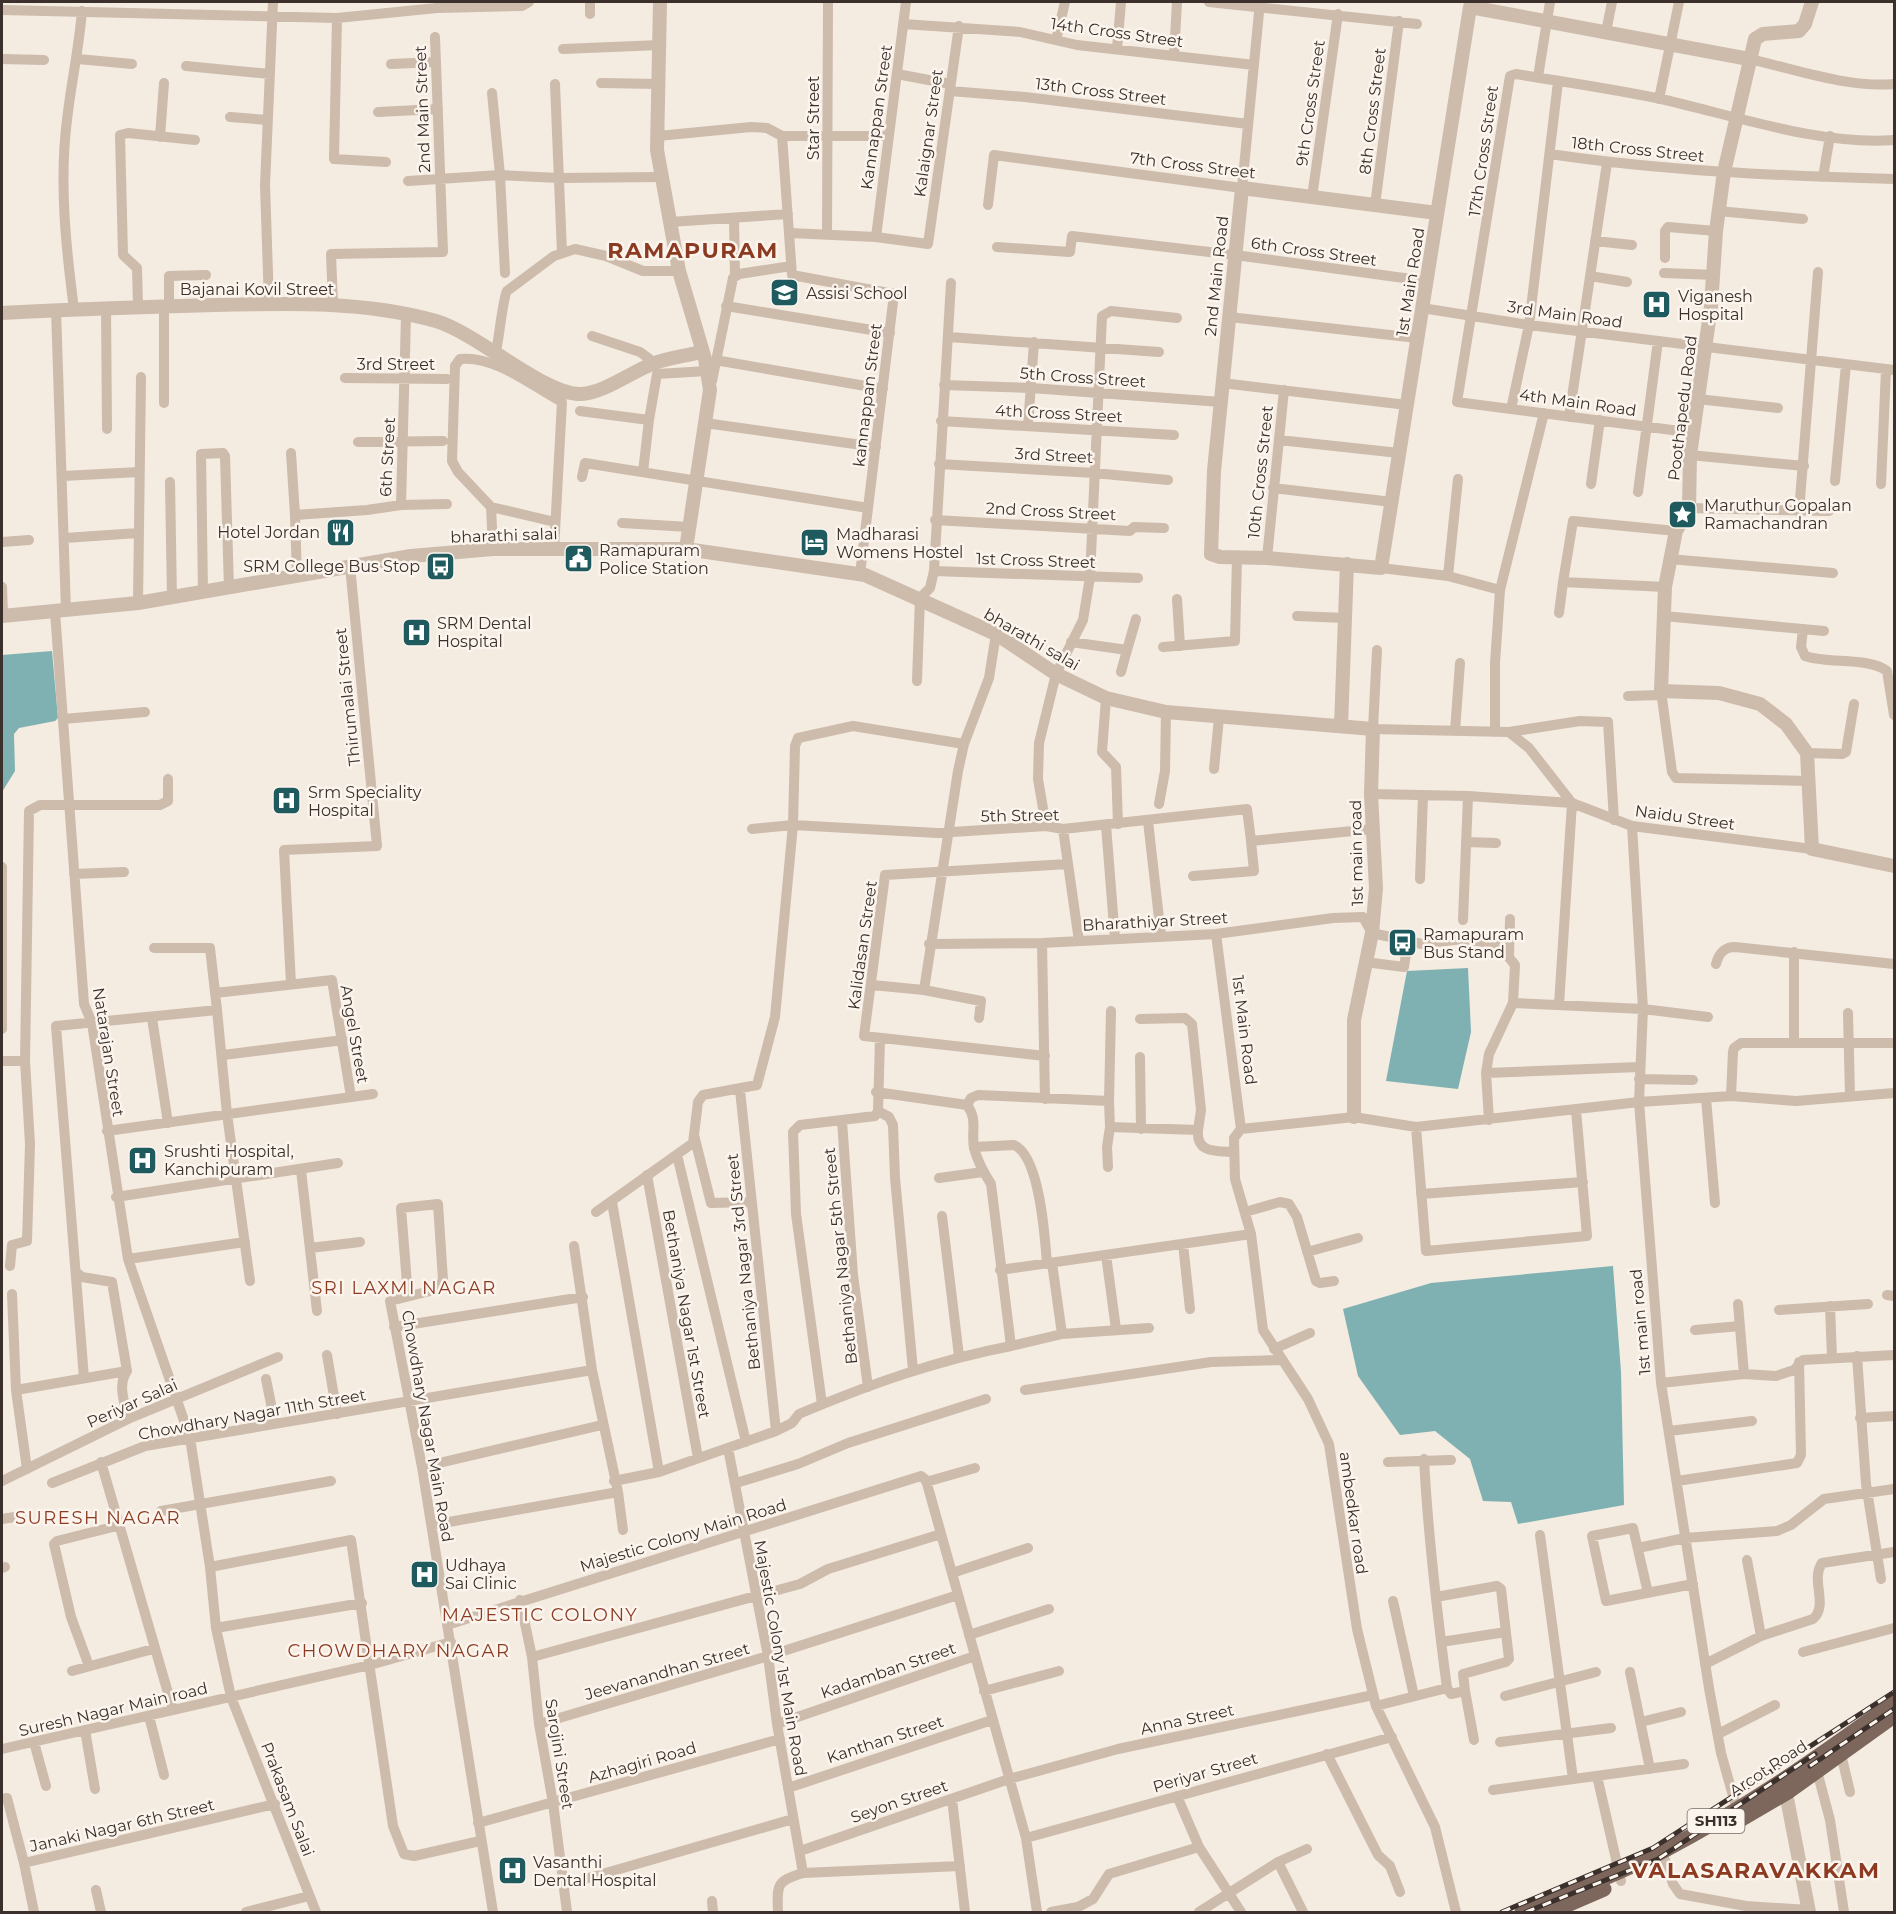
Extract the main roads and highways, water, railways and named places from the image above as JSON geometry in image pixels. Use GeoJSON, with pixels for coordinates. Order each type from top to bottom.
{"type":"FeatureCollection","features":[{"type":"Feature","properties":{"kind":"main road","name":"Arcot Road"},"geometry":{"type":"LineString","coordinates":[[1522,1912],[1665,1860],[1820,1764],[1894,1702]]}},
{"type":"Feature","properties":{"kind":"main road","name":"Arcot Road"},"geometry":{"type":"LineString","coordinates":[[1820,1764],[1842,1754],[1894,1716]]}},
{"type":"Feature","properties":{"kind":"main road","name":"Arcot Road"},"geometry":{"type":"LineString","coordinates":[[1551,1912],[1619,1877],[1737,1810],[1786,1787]]}},
{"type":"Feature","properties":{"kind":"water"},"geometry":{"type":"Polygon","coordinates":[[[52,651],[58,718],[55,721],[19,728],[14,734],[15,771],[2,792],[2,655],[52,651]]]}},
{"type":"Feature","properties":{"kind":"water"},"geometry":{"type":"Polygon","coordinates":[[[1468,968],[1471,1032],[1458,1089],[1386,1081],[1407,971],[1468,968]]]}},
{"type":"Feature","properties":{"kind":"water"},"geometry":{"type":"Polygon","coordinates":[[[1613,1266],[1621,1372],[1624,1505],[1518,1524],[1511,1502],[1483,1501],[1470,1459],[1435,1431],[1400,1435],[1358,1376],[1343,1309],[1431,1283],[1613,1266]]]}},
{"type":"Feature","properties":{"kind":"railway"},"geometry":{"type":"LineString","coordinates":[[1502,1912],[1653,1848],[1894,1692]]}},
{"type":"Feature","properties":{"kind":"railway"},"geometry":{"type":"LineString","coordinates":[[1810,1766],[1894,1709]]}},
{"type":"Feature","properties":{"kind":"railway"},"geometry":{"type":"LineString","coordinates":[[1526,1912],[1658,1859],[1815,1754]]}},
{"type":"Feature","properties":{"kind":"place","name":"Assisi School"},"geometry":{"type":"Point","coordinates":[785,293]}},
{"type":"Feature","properties":{"kind":"place","name":"Viganesh Hospital"},"geometry":{"type":"Point","coordinates":[1657,305]}},
{"type":"Feature","properties":{"kind":"place","name":"Maruthur Gopalan Ramachandran"},"geometry":{"type":"Point","coordinates":[1683,514]}},
{"type":"Feature","properties":{"kind":"place","name":"Hotel Jordan"},"geometry":{"type":"Point","coordinates":[341,532]}},
{"type":"Feature","properties":{"kind":"place","name":"Madharasi Womens Hostel"},"geometry":{"type":"Point","coordinates":[815,543]}},
{"type":"Feature","properties":{"kind":"place","name":"Ramapuram Police Station"},"geometry":{"type":"Point","coordinates":[578,559]}},
{"type":"Feature","properties":{"kind":"place","name":"SRM College Bus Stop"},"geometry":{"type":"Point","coordinates":[441,566]}},
{"type":"Feature","properties":{"kind":"place","name":"SRM Dental Hospital"},"geometry":{"type":"Point","coordinates":[416,632]}},
{"type":"Feature","properties":{"kind":"place","name":"Srm Speciality Hospital"},"geometry":{"type":"Point","coordinates":[287,801]}},
{"type":"Feature","properties":{"kind":"place","name":"Ramapuram Bus Stand"},"geometry":{"type":"Point","coordinates":[1402,943]}},
{"type":"Feature","properties":{"kind":"place","name":"Srushti Hospital, Kanchipuram"},"geometry":{"type":"Point","coordinates":[143,1160]}},
{"type":"Feature","properties":{"kind":"place","name":"Udhaya Sai Clinic"},"geometry":{"type":"Point","coordinates":[424,1574]}},
{"type":"Feature","properties":{"kind":"place","name":"Vasanthi Dental Hospital"},"geometry":{"type":"Point","coordinates":[512,1871]}},
{"type":"Feature","properties":{"kind":"district","name":"RAMAPURAM"},"geometry":{"type":"Point","coordinates":[693,250]}},
{"type":"Feature","properties":{"kind":"district","name":"SRI LAXMI NAGAR"},"geometry":{"type":"Point","coordinates":[404,1288]}},
{"type":"Feature","properties":{"kind":"district","name":"SURESH NAGAR"},"geometry":{"type":"Point","coordinates":[98,1518]}},
{"type":"Feature","properties":{"kind":"district","name":"MAJESTIC COLONY"},"geometry":{"type":"Point","coordinates":[540,1615]}},
{"type":"Feature","properties":{"kind":"district","name":"CHOWDHARY NAGAR"},"geometry":{"type":"Point","coordinates":[399,1651]}},
{"type":"Feature","properties":{"kind":"district","name":"VALASARAVAKKAM"},"geometry":{"type":"Point","coordinates":[1756,1870]}}]}
